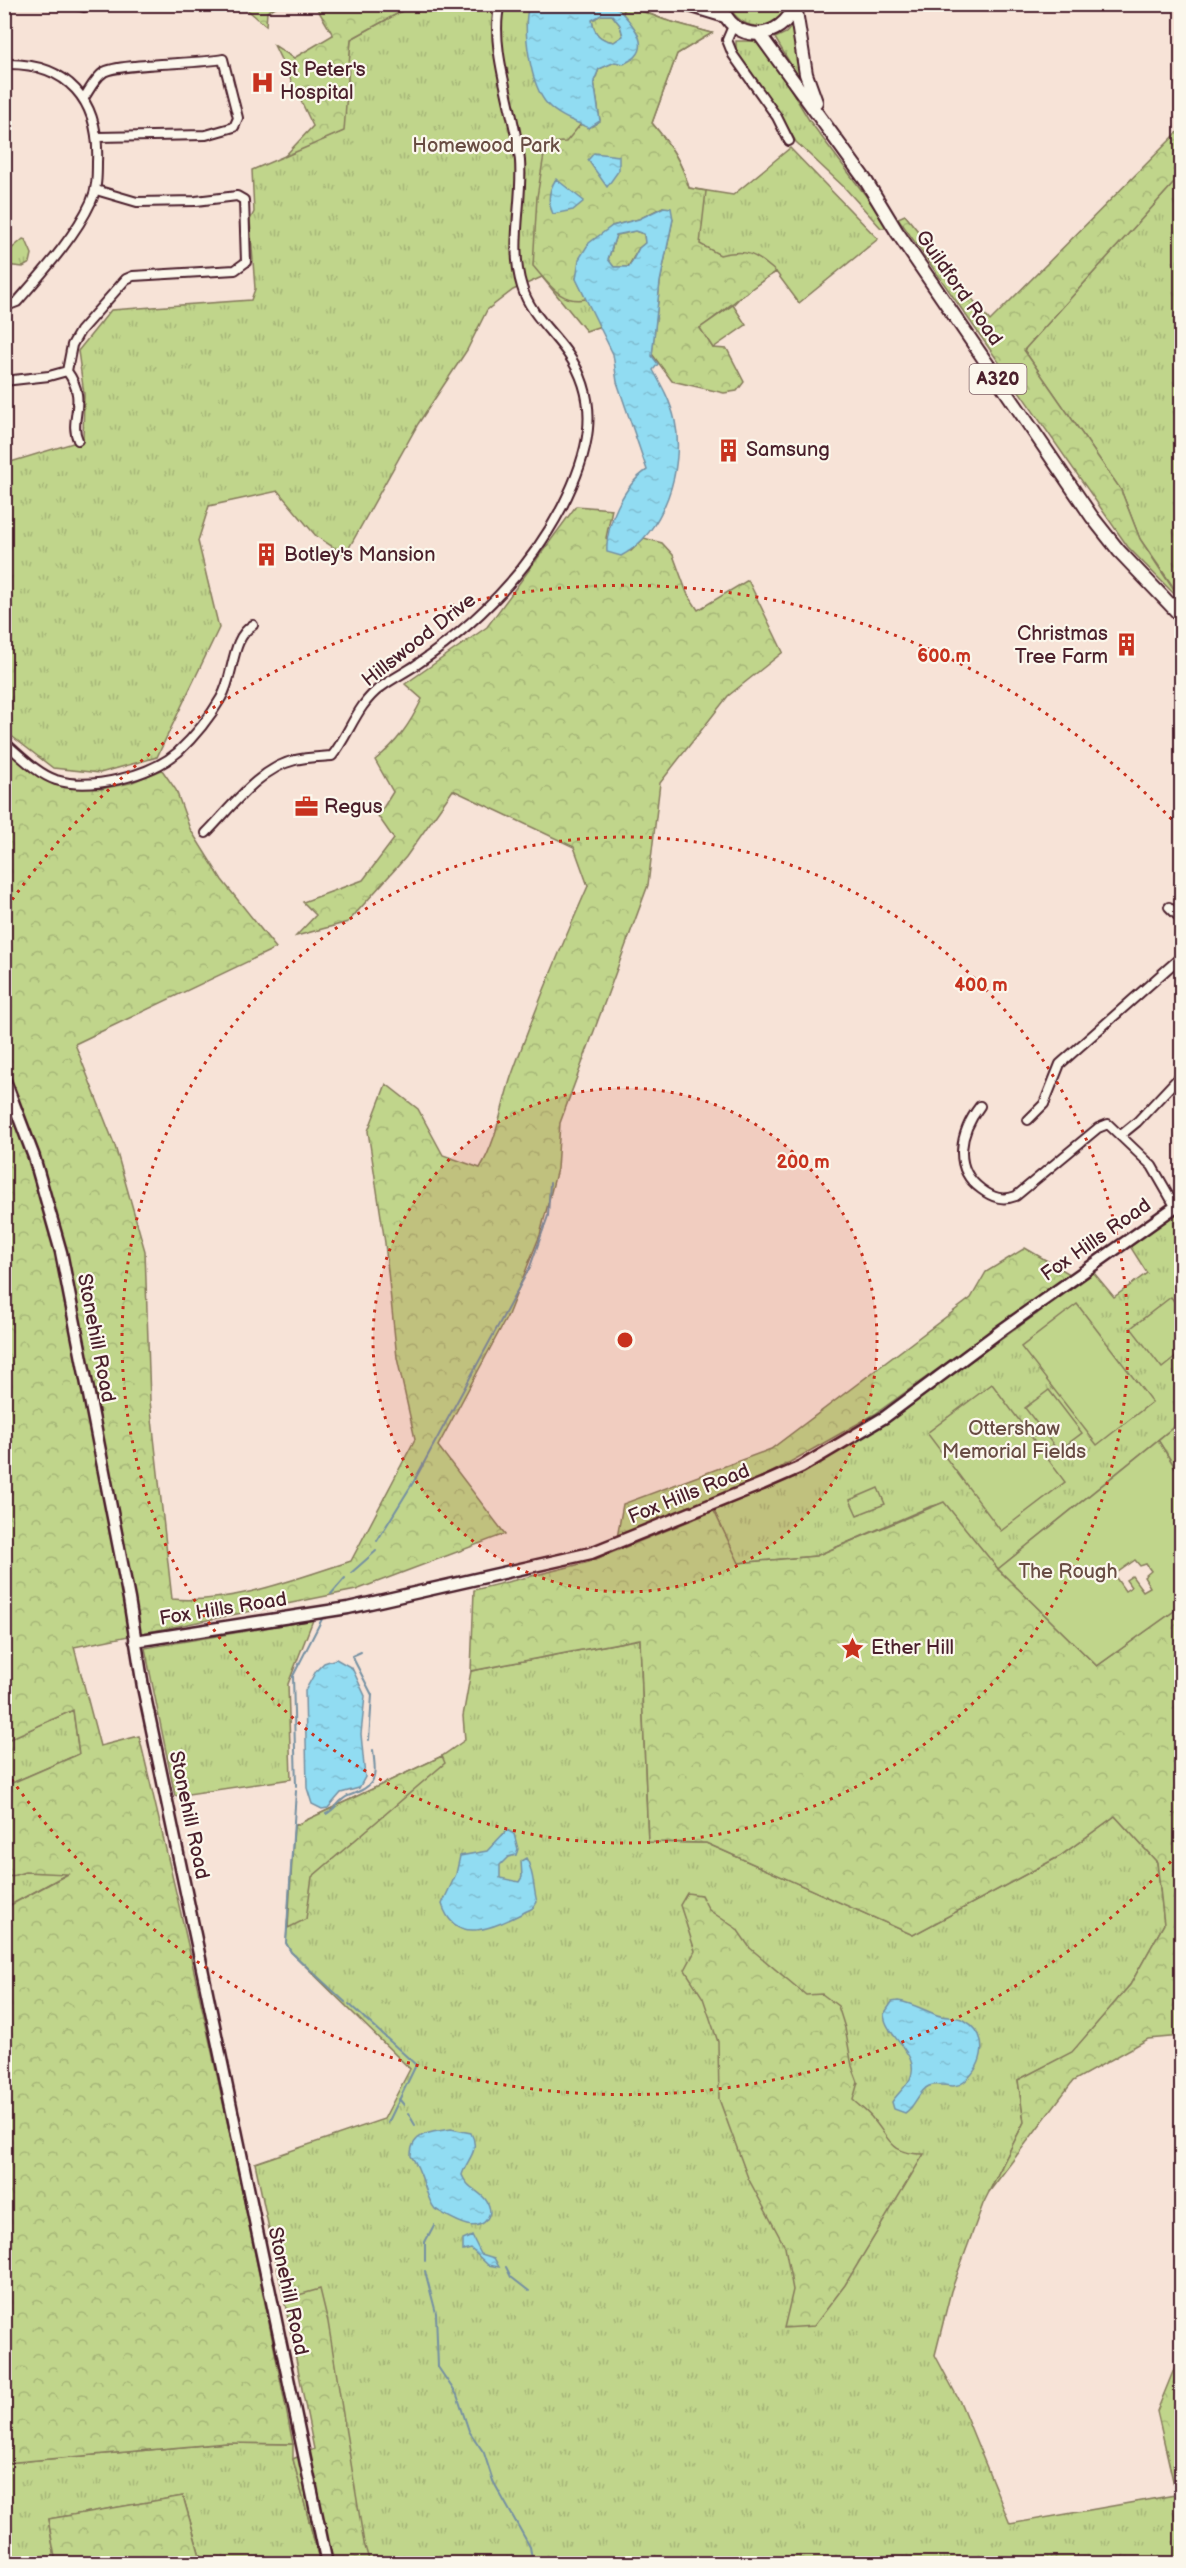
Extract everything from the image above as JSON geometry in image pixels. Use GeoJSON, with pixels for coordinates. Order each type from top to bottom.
{"type":"FeatureCollection","features":[{"type":"Feature","properties":{"kind":"main road"},"geometry":{"type":"LineString","coordinates":[[685,4],[726,15],[748,34],[760,35]]}},
{"type":"Feature","properties":{"kind":"main road","name":"A320"},"geometry":{"type":"LineString","coordinates":[[760,35],[783,25],[795,5]]}},
{"type":"Feature","properties":{"kind":"main road","name":"Guildford Road"},"geometry":{"type":"LineString","coordinates":[[795,5],[807,80],[822,117]]}},
{"type":"Feature","properties":{"kind":"main road","name":"Guildford Road"},"geometry":{"type":"LineString","coordinates":[[760,35],[822,117],[1067,483],[1119,551],[1182,617]]}},
{"type":"Feature","properties":{"kind":"street"},"geometry":{"type":"LineString","coordinates":[[72,4],[84,7],[88,4]]}},
{"type":"Feature","properties":{"kind":"street","name":"Hillswood Drive"},"geometry":{"type":"LineString","coordinates":[[206,833],[260,778],[277,767],[295,760],[332,756],[353,718],[381,687],[417,664],[489,606],[539,545],[562,507],[578,470],[587,442],[590,409],[585,382],[567,353],[542,323],[523,290],[517,269],[520,160],[497,37],[500,4]]}},
{"type":"Feature","properties":{"kind":"street"},"geometry":{"type":"LineString","coordinates":[[726,15],[727,40],[733,55],[777,117],[789,141]]}},
{"type":"Feature","properties":{"kind":"street"},"geometry":{"type":"LineString","coordinates":[[84,98],[97,78],[113,68],[203,63],[224,59],[238,118],[234,128],[206,135],[98,137]]}},
{"type":"Feature","properties":{"kind":"street"},"geometry":{"type":"LineString","coordinates":[[4,64],[31,65],[46,70],[84,98],[93,117],[98,137],[96,190],[80,224],[16,302],[4,307]]}},
{"type":"Feature","properties":{"kind":"street"},"geometry":{"type":"LineString","coordinates":[[78,440],[74,429],[79,401],[67,371],[72,345],[80,331],[126,279],[133,276],[236,270],[243,266],[247,257],[243,200],[237,196],[196,201],[137,202],[96,190]]}},
{"type":"Feature","properties":{"kind":"street"},"geometry":{"type":"LineString","coordinates":[[4,381],[49,376],[67,371]]}},
{"type":"Feature","properties":{"kind":"street"},"geometry":{"type":"LineString","coordinates":[[4,742],[37,770],[56,780],[86,784],[120,779],[152,768],[177,753],[200,728],[222,697],[233,672],[237,642],[243,631],[253,625]]}},
{"type":"Feature","properties":{"kind":"street"},"geometry":{"type":"LineString","coordinates":[[1169,907],[1182,920]]}},
{"type":"Feature","properties":{"kind":"street"},"geometry":{"type":"LineString","coordinates":[[1028,1120],[1044,1104],[1060,1064],[1182,956]]}},
{"type":"Feature","properties":{"kind":"street"},"geometry":{"type":"LineString","coordinates":[[1121,1135],[1137,1122],[1182,1074]]}},
{"type":"Feature","properties":{"kind":"street","name":"Stonehill Road"},"geometry":{"type":"LineString","coordinates":[[4,1078],[34,1157],[61,1252],[135,1641],[327,2564]]}},
{"type":"Feature","properties":{"kind":"street"},"geometry":{"type":"LineString","coordinates":[[980,1106],[966,1130],[961,1161],[965,1173],[974,1184],[998,1198],[1007,1199],[1027,1189],[1104,1124],[1112,1126],[1152,1166],[1178,1204]]}},
{"type":"Feature","properties":{"kind":"street","name":"Fox Hills Road"},"geometry":{"type":"LineString","coordinates":[[135,1641],[348,1608],[591,1553],[762,1484],[801,1467],[885,1418],[1012,1322],[1178,1204]]}},
{"type":"Feature","properties":{"kind":"green space"},"geometry":{"type":"Polygon","coordinates":[[[242,5],[279,5],[267,12],[266,26],[242,5]]]}},
{"type":"Feature","properties":{"kind":"green space"},"geometry":{"type":"Polygon","coordinates":[[[315,5],[413,5],[351,39],[344,131],[284,157],[313,126],[274,45],[294,58],[333,35],[315,5]]]}},
{"type":"Feature","properties":{"kind":"green space","name":"Homewood Park"},"geometry":{"type":"Polygon","coordinates":[[[413,5],[628,5],[665,20],[712,33],[677,54],[652,123],[674,153],[689,188],[733,195],[790,148],[878,239],[799,303],[776,272],[750,287],[733,305],[652,354],[657,307],[586,331],[542,277],[513,290],[487,310],[467,350],[418,424],[345,555],[316,536],[278,491],[209,506],[198,541],[219,628],[157,757],[100,773],[53,768],[5,731],[4,464],[83,440],[84,394],[78,351],[111,310],[251,300],[255,289],[250,220],[254,212],[252,170],[343,131],[351,39],[413,5]]]}},
{"type":"Feature","properties":{"kind":"green space"},"geometry":{"type":"Polygon","coordinates":[[[625,5],[665,20],[712,33],[677,54],[652,123],[674,153],[689,188],[706,191],[700,244],[720,255],[737,252],[750,254],[776,272],[700,328],[713,348],[727,349],[744,382],[737,391],[724,393],[672,381],[652,354],[660,282],[673,219],[663,207],[639,219],[612,226],[576,278],[586,299],[577,300],[562,296],[533,266],[537,197],[546,143],[566,142],[581,124],[589,128],[600,121],[594,81],[599,69],[615,62],[636,31],[623,14],[625,5]]]}},
{"type":"Feature","properties":{"kind":"green space"},"geometry":{"type":"Polygon","coordinates":[[[729,5],[788,5],[776,21],[759,26],[741,21],[729,5]]]}},
{"type":"Feature","properties":{"kind":"green space"},"geometry":{"type":"Polygon","coordinates":[[[601,15],[612,15],[620,25],[623,36],[614,42],[598,36],[592,20],[601,15]]]}},
{"type":"Feature","properties":{"kind":"green space"},"geometry":{"type":"Polygon","coordinates":[[[793,25],[802,77],[800,80],[775,38],[786,33],[793,25]]]}},
{"type":"Feature","properties":{"kind":"green space"},"geometry":{"type":"Polygon","coordinates":[[[736,41],[754,41],[766,48],[809,120],[890,228],[881,228],[844,187],[796,142],[779,113],[742,62],[736,50],[736,41]]]}},
{"type":"Feature","properties":{"kind":"green space"},"geometry":{"type":"Polygon","coordinates":[[[1181,129],[1181,175],[1024,350],[1121,490],[1140,539],[1181,601],[1128,547],[898,218],[905,215],[990,321],[1181,129]]]}},
{"type":"Feature","properties":{"kind":"green space"},"geometry":{"type":"Polygon","coordinates":[[[1181,175],[1181,598],[1140,539],[1121,490],[1024,350],[1181,175]]]}},
{"type":"Feature","properties":{"kind":"green space"},"geometry":{"type":"Polygon","coordinates":[[[635,231],[644,234],[645,243],[639,248],[628,267],[614,267],[608,260],[616,235],[635,231]]]}},
{"type":"Feature","properties":{"kind":"green space"},"geometry":{"type":"Polygon","coordinates":[[[23,239],[26,240],[32,254],[30,263],[23,267],[5,265],[5,250],[9,251],[23,239]]]}},
{"type":"Feature","properties":{"kind":"green space"},"geometry":{"type":"Polygon","coordinates":[[[733,305],[746,325],[713,348],[700,328],[733,305]]]}},
{"type":"Feature","properties":{"kind":"green space"},"geometry":{"type":"Polygon","coordinates":[[[576,506],[612,509],[606,538],[631,551],[644,538],[662,543],[673,555],[687,593],[698,610],[748,580],[783,652],[728,696],[660,783],[648,885],[560,1123],[557,1169],[540,1235],[508,1315],[438,1446],[505,1534],[356,1590],[74,1647],[100,1746],[139,1736],[220,2089],[293,2444],[226,2443],[5,2463],[5,1908],[68,1874],[25,1872],[5,1878],[5,1786],[79,1754],[73,1710],[5,1741],[4,1287],[8,1287],[4,1279],[5,750],[55,785],[101,789],[130,783],[162,770],[176,790],[190,829],[222,880],[276,948],[75,1044],[115,1146],[145,1251],[150,1401],[172,1599],[195,1600],[240,1594],[351,1561],[415,1439],[397,1358],[385,1243],[368,1131],[386,1084],[418,1109],[443,1155],[480,1168],[495,1135],[511,1077],[529,1029],[588,886],[574,847],[453,790],[406,857],[348,922],[296,936],[316,915],[303,902],[363,880],[394,839],[378,816],[393,792],[375,760],[402,732],[422,699],[405,684],[487,627],[576,506]]]}},
{"type":"Feature","properties":{"kind":"green space","name":"Ottershaw Memorial Fields"},"geometry":{"type":"Polygon","coordinates":[[[1181,1208],[1181,1421],[998,1569],[944,1503],[929,1507],[816,1556],[738,1563],[714,1511],[799,1472],[869,1434],[1094,1273],[1114,1297],[1147,1273],[1128,1243],[1181,1208]]]}},
{"type":"Feature","properties":{"kind":"green space"},"geometry":{"type":"Polygon","coordinates":[[[1025,1248],[1070,1274],[875,1414],[769,1474],[617,1538],[623,1504],[771,1449],[971,1298],[986,1272],[1025,1248]]]}},
{"type":"Feature","properties":{"kind":"green space"},"geometry":{"type":"Polygon","coordinates":[[[1171,1297],[1181,1311],[1181,1353],[1162,1368],[1131,1328],[1171,1297]]]}},
{"type":"Feature","properties":{"kind":"green space"},"geometry":{"type":"Polygon","coordinates":[[[1077,1304],[1152,1402],[1097,1445],[1021,1347],[1077,1304]]]}},
{"type":"Feature","properties":{"kind":"green space"},"geometry":{"type":"Polygon","coordinates":[[[992,1384],[1065,1482],[1001,1531],[927,1433],[992,1384]]]}},
{"type":"Feature","properties":{"kind":"green space"},"geometry":{"type":"Polygon","coordinates":[[[1049,1390],[1082,1433],[1058,1451],[1025,1408],[1049,1390]]]}},
{"type":"Feature","properties":{"kind":"green space"},"geometry":{"type":"Polygon","coordinates":[[[1181,1421],[1181,1477],[1158,1440],[1181,1421]]]}},
{"type":"Feature","properties":{"kind":"green space","name":"The Rough"},"geometry":{"type":"Polygon","coordinates":[[[1158,1440],[1181,1477],[1181,1606],[1097,1666],[998,1569],[1158,1440]],[[1135,1560],[1114,1575],[1125,1591],[1131,1587],[1126,1580],[1132,1576],[1143,1591],[1150,1587],[1144,1577],[1151,1571],[1146,1564],[1140,1566],[1135,1560]]]}},
{"type":"Feature","properties":{"kind":"green space"},"geometry":{"type":"Polygon","coordinates":[[[878,1488],[885,1504],[857,1515],[850,1500],[878,1488]]]}},
{"type":"Feature","properties":{"kind":"green space"},"geometry":{"type":"Polygon","coordinates":[[[944,1502],[998,1569],[1097,1666],[1181,1606],[1181,2036],[1148,2039],[1073,2081],[989,2192],[1024,2122],[1018,2080],[1072,2052],[1130,1985],[1164,1924],[1157,1862],[1115,1816],[1060,1856],[913,1935],[706,1843],[648,1842],[640,1639],[471,1671],[474,1590],[589,1562],[714,1511],[739,1563],[816,1556],[944,1502]]]}},
{"type":"Feature","properties":{"kind":"green space"},"geometry":{"type":"Polygon","coordinates":[[[313,1620],[288,1684],[291,1779],[175,1796],[145,1648],[313,1620]]]}},
{"type":"Feature","properties":{"kind":"green space"},"geometry":{"type":"Polygon","coordinates":[[[640,1639],[648,1842],[706,1843],[913,1935],[1060,1856],[1115,1816],[1157,1862],[1164,1924],[1130,1985],[1072,2053],[1018,2080],[1024,2122],[983,2204],[951,2291],[935,2355],[961,2404],[1010,2524],[1181,2494],[1181,2563],[347,2563],[295,2310],[284,2299],[255,2163],[384,2119],[410,2069],[291,1952],[286,1943],[294,1826],[442,1756],[465,1740],[463,1716],[471,1671],[640,1639]]]}},
{"type":"Feature","properties":{"kind":"green space"},"geometry":{"type":"Polygon","coordinates":[[[73,1710],[79,1754],[5,1786],[4,1741],[73,1710]]]}},
{"type":"Feature","properties":{"kind":"green space"},"geometry":{"type":"Polygon","coordinates":[[[442,1756],[445,1763],[312,1877],[306,1919],[288,1928],[294,1826],[442,1756]]]}},
{"type":"Feature","properties":{"kind":"green space"},"geometry":{"type":"Polygon","coordinates":[[[25,1872],[69,1873],[5,1908],[4,1878],[25,1872]]]}},
{"type":"Feature","properties":{"kind":"green space"},"geometry":{"type":"Polygon","coordinates":[[[687,1893],[701,1895],[709,1910],[737,1929],[750,1948],[806,1995],[822,1994],[838,2006],[858,2082],[853,2100],[871,2116],[892,2144],[904,2151],[924,2154],[845,2285],[814,2326],[784,2328],[793,2290],[785,2247],[748,2178],[719,2099],[718,2042],[703,1998],[685,1970],[695,1951],[680,1905],[687,1893]]]}},
{"type":"Feature","properties":{"kind":"green space"},"geometry":{"type":"Polygon","coordinates":[[[320,2289],[328,2322],[364,2543],[370,2563],[320,2563],[293,2459],[314,2449],[284,2299],[320,2289]]]}},
{"type":"Feature","properties":{"kind":"green space"},"geometry":{"type":"Polygon","coordinates":[[[1181,2352],[1182,2494],[1176,2494],[1157,2411],[1181,2352]]]}},
{"type":"Feature","properties":{"kind":"green space"},"geometry":{"type":"Polygon","coordinates":[[[226,2443],[293,2444],[293,2459],[320,2563],[202,2563],[183,2496],[48,2519],[56,2563],[5,2564],[5,2463],[226,2443]]]}},
{"type":"Feature","properties":{"kind":"green space"},"geometry":{"type":"Polygon","coordinates":[[[183,2496],[202,2563],[56,2563],[48,2519],[183,2496]]]}},
{"type":"Feature","properties":{"kind":"water"},"geometry":{"type":"Polygon","coordinates":[[[612,4],[629,21],[638,35],[640,50],[635,57],[624,64],[615,62],[599,69],[594,81],[600,121],[589,128],[567,118],[548,105],[536,85],[527,42],[529,5],[612,4]],[[601,15],[592,20],[598,36],[614,42],[623,36],[620,25],[612,15],[601,15]]]}},
{"type":"Feature","properties":{"kind":"water"},"geometry":{"type":"Polygon","coordinates":[[[594,153],[619,156],[619,170],[607,187],[588,160],[594,153]]]}},
{"type":"Feature","properties":{"kind":"water"},"geometry":{"type":"Polygon","coordinates":[[[556,179],[584,201],[573,210],[553,214],[549,196],[556,179]]]}},
{"type":"Feature","properties":{"kind":"water"},"geometry":{"type":"Polygon","coordinates":[[[664,207],[671,208],[673,219],[660,282],[652,356],[658,364],[653,370],[669,401],[675,421],[677,458],[674,478],[660,516],[636,546],[621,556],[607,552],[609,530],[624,495],[647,470],[617,382],[613,354],[576,279],[579,259],[589,243],[612,226],[639,219],[664,207]],[[635,231],[616,235],[608,259],[614,267],[629,267],[639,248],[645,243],[644,234],[635,231]]]}},
{"type":"Feature","properties":{"kind":"water"},"geometry":{"type":"Polygon","coordinates":[[[336,1659],[352,1668],[365,1696],[361,1734],[365,1777],[359,1788],[341,1793],[328,1808],[322,1809],[312,1804],[307,1788],[305,1691],[316,1671],[324,1663],[336,1659]]]}},
{"type":"Feature","properties":{"kind":"water"},"geometry":{"type":"Polygon","coordinates":[[[507,1830],[514,1834],[518,1849],[516,1855],[508,1857],[500,1865],[500,1878],[519,1882],[522,1877],[521,1861],[526,1858],[532,1874],[537,1902],[531,1909],[488,1928],[477,1930],[456,1926],[448,1917],[442,1904],[456,1874],[460,1856],[487,1851],[507,1830]]]}},
{"type":"Feature","properties":{"kind":"water"},"geometry":{"type":"Polygon","coordinates":[[[898,2001],[940,2016],[964,2020],[973,2026],[978,2034],[982,2050],[976,2067],[964,2082],[956,2086],[934,2085],[925,2088],[905,2113],[894,2109],[892,2102],[910,2079],[911,2062],[890,2030],[884,2014],[892,2002],[898,2001]]]}},
{"type":"Feature","properties":{"kind":"water"},"geometry":{"type":"Polygon","coordinates":[[[451,2129],[471,2133],[474,2139],[474,2150],[462,2175],[489,2205],[490,2212],[480,2225],[473,2226],[457,2221],[435,2209],[419,2169],[411,2156],[414,2142],[418,2138],[430,2132],[451,2129]]]}},
{"type":"Feature","properties":{"kind":"water"},"geometry":{"type":"Polygon","coordinates":[[[472,2236],[481,2254],[494,2258],[499,2267],[488,2265],[471,2249],[463,2251],[463,2240],[472,2236]]]}},
{"type":"Feature","properties":{"kind":"waterway"},"geometry":{"type":"LineString","coordinates":[[377,1541],[414,1481],[530,1267],[548,1216],[550,1183]]}},
{"type":"Feature","properties":{"kind":"waterway"},"geometry":{"type":"LineString","coordinates":[[351,1573],[376,1551]]}},
{"type":"Feature","properties":{"kind":"waterway"},"geometry":{"type":"LineString","coordinates":[[331,1594],[345,1578]]}},
{"type":"Feature","properties":{"kind":"waterway"},"geometry":{"type":"LineString","coordinates":[[296,1786],[293,1676],[322,1619]]}},
{"type":"Feature","properties":{"kind":"waterway"},"geometry":{"type":"LineString","coordinates":[[361,1652],[352,1656],[372,1695],[369,1740]]}},
{"type":"Feature","properties":{"kind":"waterway"},"geometry":{"type":"LineString","coordinates":[[326,1814],[345,1797],[369,1785],[375,1769],[373,1750]]}},
{"type":"Feature","properties":{"kind":"waterway"},"geometry":{"type":"LineString","coordinates":[[296,1791],[286,1943],[291,1952],[345,2002]]}},
{"type":"Feature","properties":{"kind":"waterway"},"geometry":{"type":"LineString","coordinates":[[349,2004],[416,2065],[388,2123]]}},
{"type":"Feature","properties":{"kind":"waterway"},"geometry":{"type":"LineString","coordinates":[[399,2099],[404,2105]]}},
{"type":"Feature","properties":{"kind":"waterway"},"geometry":{"type":"LineString","coordinates":[[408,2113],[415,2125]]}},
{"type":"Feature","properties":{"kind":"waterway"},"geometry":{"type":"LineString","coordinates":[[425,2261],[425,2242],[434,2225]]}},
{"type":"Feature","properties":{"kind":"waterway"},"geometry":{"type":"LineString","coordinates":[[506,2267],[511,2277],[529,2291]]}},
{"type":"Feature","properties":{"kind":"waterway"},"geometry":{"type":"LineString","coordinates":[[425,2271],[436,2313],[438,2367],[457,2395],[469,2431],[484,2453],[493,2481],[530,2547],[533,2564]]}},
{"type":"Feature","properties":{"kind":"place","name":"St Peter's Hospital"},"geometry":{"type":"Point","coordinates":[262,82]}},
{"type":"Feature","properties":{"kind":"place","name":"Samsung"},"geometry":{"type":"Point","coordinates":[728,450]}},
{"type":"Feature","properties":{"kind":"place","name":"Botley's Mansion"},"geometry":{"type":"Point","coordinates":[266,555]}},
{"type":"Feature","properties":{"kind":"place","name":"Christmas Tree Farm"},"geometry":{"type":"Point","coordinates":[1126,645]}},
{"type":"Feature","properties":{"kind":"place","name":"Regus"},"geometry":{"type":"Point","coordinates":[306,807]}},
{"type":"Feature","properties":{"kind":"place","name":"Ether Hill"},"geometry":{"type":"Point","coordinates":[853,1648]}}]}
